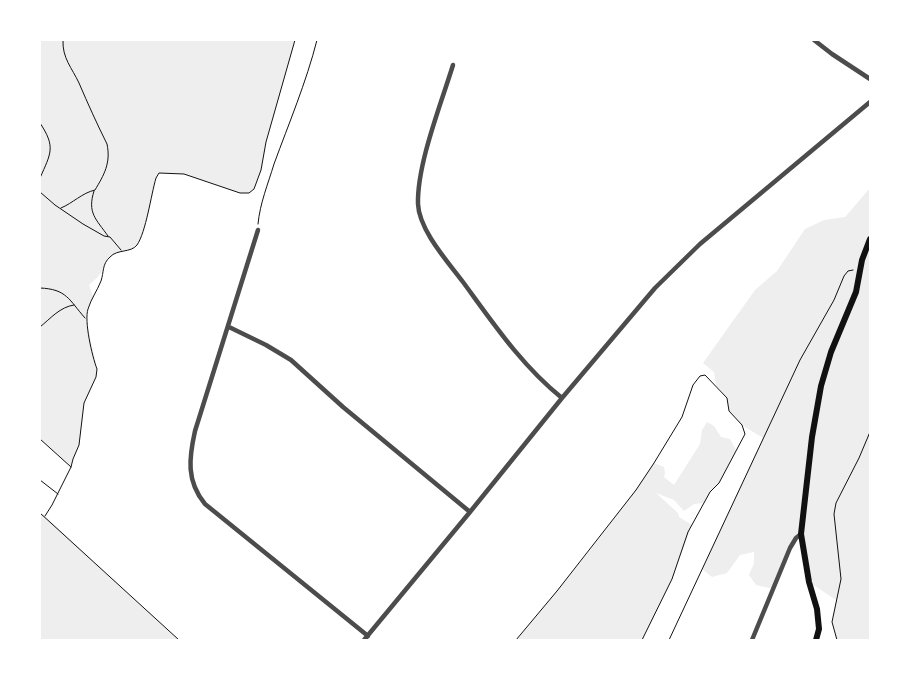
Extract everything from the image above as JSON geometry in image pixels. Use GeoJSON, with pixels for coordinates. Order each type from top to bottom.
{"type":"FeatureCollection","features":[{"type":"Feature","properties":{"kind":"main road"},"geometry":{"type":"LineString","coordinates":[[816,640],[819,629],[818,610],[808,575],[801,534],[812,437],[821,386],[831,352],[856,292],[863,254],[870,239]]}},
{"type":"Feature","properties":{"kind":"street"},"geometry":{"type":"LineString","coordinates":[[814,40],[870,79]]}},
{"type":"Feature","properties":{"kind":"street"},"geometry":{"type":"LineString","coordinates":[[453,65],[422,170],[418,198],[420,215],[436,245],[497,329],[546,385],[562,398]]}},
{"type":"Feature","properties":{"kind":"street"},"geometry":{"type":"LineString","coordinates":[[258,230],[195,431],[190,474],[196,494],[205,504],[366,638],[562,398],[655,288],[747,204],[870,102]]}},
{"type":"Feature","properties":{"kind":"street"},"geometry":{"type":"LineString","coordinates":[[229,326],[291,360],[351,414],[470,512]]}},
{"type":"Feature","properties":{"kind":"street"},"geometry":{"type":"LineString","coordinates":[[752,640],[790,548],[801,534]]}},
{"type":"Feature","properties":{"kind":"path"},"geometry":{"type":"LineString","coordinates":[[63,40],[67,64],[79,82],[107,144],[109,153],[108,166],[91,201],[91,211],[121,250]]}},
{"type":"Feature","properties":{"kind":"path"},"geometry":{"type":"LineString","coordinates":[[45,516],[72,467],[72,459],[79,445],[84,403],[96,376],[97,369],[86,319],[87,309],[101,281],[103,265],[110,256],[121,250],[132,249],[137,245],[159,173],[184,174],[240,193],[249,193],[254,189],[261,170],[266,142],[295,40]]}},
{"type":"Feature","properties":{"kind":"path"},"geometry":{"type":"LineString","coordinates":[[258,230],[259,212],[263,197],[305,81],[317,40]]}},
{"type":"Feature","properties":{"kind":"path"},"geometry":{"type":"LineString","coordinates":[[40,123],[49,137],[51,150],[40,178]]}},
{"type":"Feature","properties":{"kind":"path"},"geometry":{"type":"LineString","coordinates":[[61,208],[87,192],[95,190]]}},
{"type":"Feature","properties":{"kind":"path"},"geometry":{"type":"LineString","coordinates":[[40,192],[55,206],[61,208],[96,232],[110,238]]}},
{"type":"Feature","properties":{"kind":"path"},"geometry":{"type":"LineString","coordinates":[[669,640],[800,360],[834,300],[844,276],[848,271],[861,268]]}},
{"type":"Feature","properties":{"kind":"path"},"geometry":{"type":"LineString","coordinates":[[40,288],[60,291],[66,295],[86,319]]}},
{"type":"Feature","properties":{"kind":"path"},"geometry":{"type":"LineString","coordinates":[[40,327],[60,310],[74,305]]}},
{"type":"Feature","properties":{"kind":"path"},"geometry":{"type":"LineString","coordinates":[[516,640],[563,584],[636,490],[682,417],[693,385],[700,376],[705,375],[727,398],[729,411],[742,425],[744,434],[719,483],[710,492],[688,532],[672,579],[642,640]]}},
{"type":"Feature","properties":{"kind":"path"},"geometry":{"type":"LineString","coordinates":[[837,640],[832,622],[841,579],[834,514],[836,503],[870,432]]}},
{"type":"Feature","properties":{"kind":"path"},"geometry":{"type":"LineString","coordinates":[[40,439],[72,467]]}},
{"type":"Feature","properties":{"kind":"path"},"geometry":{"type":"LineString","coordinates":[[40,480],[58,494]]}},
{"type":"Feature","properties":{"kind":"path"},"geometry":{"type":"LineString","coordinates":[[40,513],[179,640]]}},
{"type":"Feature","properties":{"kind":"shaded area"},"geometry":{"type":"Polygon","coordinates":[[[40,40],[295,40],[266,142],[261,170],[254,189],[249,193],[240,193],[184,174],[159,173],[156,178],[143,232],[137,245],[132,249],[115,253],[110,257],[100,275],[89,285],[93,297],[87,309],[86,319],[97,369],[96,377],[84,403],[79,445],[71,467],[40,439],[40,40]]]}},
{"type":"Feature","properties":{"kind":"shaded area"},"geometry":{"type":"Polygon","coordinates":[[[870,188],[870,640],[837,640],[832,622],[836,600],[809,582],[801,534],[796,538],[774,589],[756,585],[749,575],[754,563],[754,552],[740,555],[727,573],[712,577],[702,569],[763,438],[742,425],[729,411],[727,398],[716,385],[714,372],[703,363],[755,290],[777,271],[805,229],[824,220],[845,217],[870,188]]]}},
{"type":"Feature","properties":{"kind":"shaded area"},"geometry":{"type":"Polygon","coordinates":[[[707,422],[714,426],[721,437],[730,439],[736,450],[719,483],[710,492],[704,503],[694,504],[684,511],[674,500],[656,493],[678,513],[679,517],[692,525],[672,579],[642,640],[516,640],[605,531],[654,463],[664,467],[664,477],[674,485],[700,444],[702,430],[707,422]]]}},
{"type":"Feature","properties":{"kind":"shaded area"},"geometry":{"type":"Polygon","coordinates":[[[40,513],[45,516],[179,640],[40,640],[40,513]]]}}]}
